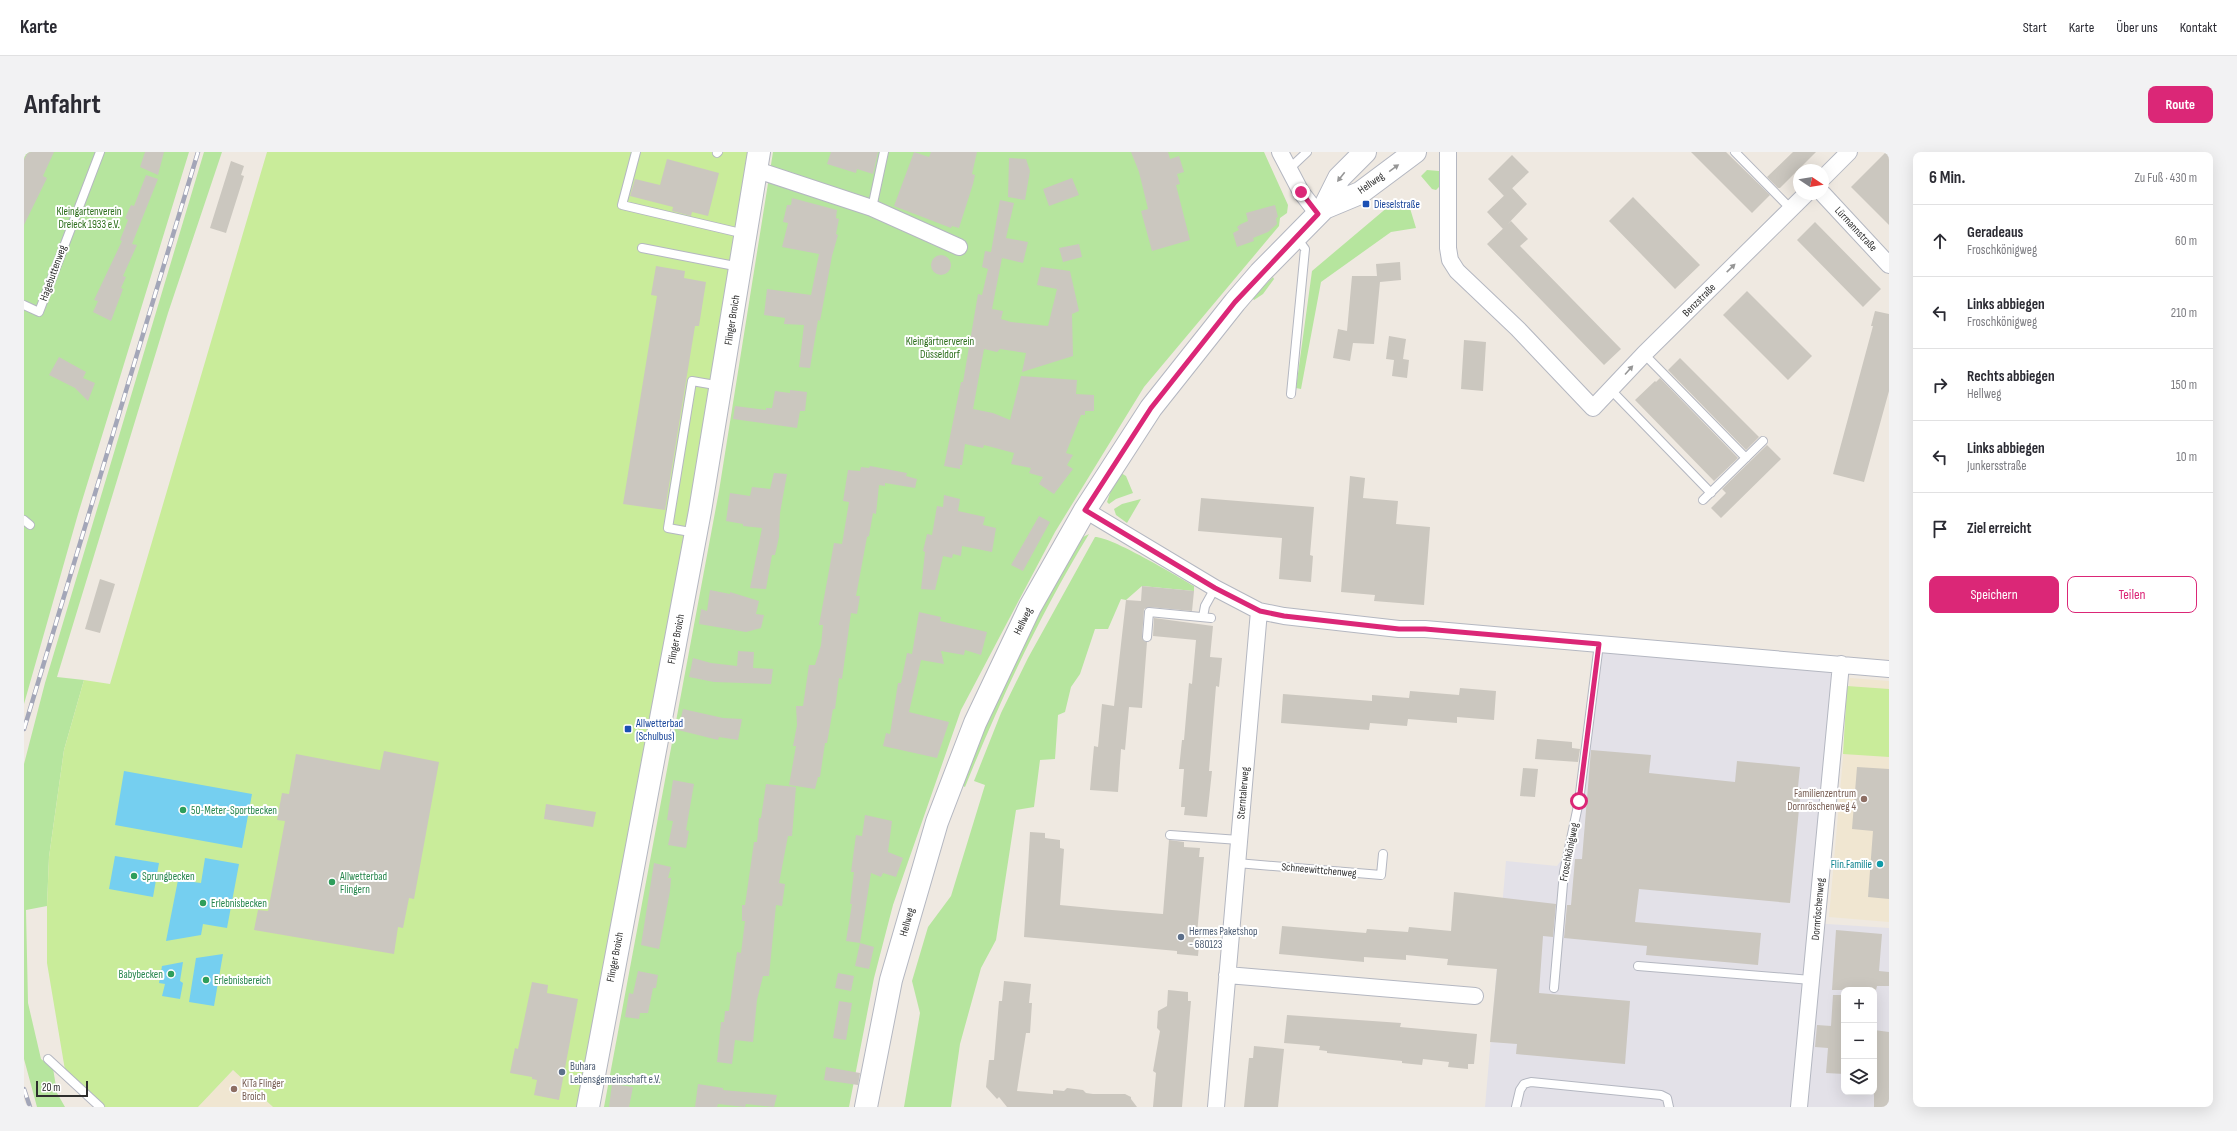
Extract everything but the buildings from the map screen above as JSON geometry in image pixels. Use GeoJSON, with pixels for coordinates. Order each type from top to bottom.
{"type":"FeatureCollection","features":[{"type":"Feature","properties":{"kind":"main road","name":"Hellweg"},"geometry":{"type":"LineString","coordinates":[[866,1107],[891,980],[937,822],[986,696],[1030,607],[1085,510],[1151,408],[1235,302],[1260,273],[1321,211],[1339,178],[1365,152]]}},
{"type":"Feature","properties":{"kind":"main road","name":"Hellweg"},"geometry":{"type":"LineString","coordinates":[[1321,211],[1360,193],[1415,152]]}},
{"type":"Feature","properties":{"kind":"main road","name":"Flinger Broich"},"geometry":{"type":"LineString","coordinates":[[588,1107],[696,533],[722,386],[758,161]]}},
{"type":"Feature","properties":{"kind":"street"},"geometry":{"type":"LineString","coordinates":[[1280,152],[1301,192],[1321,211]]}},
{"type":"Feature","properties":{"kind":"street","name":"Benzstraße"},"geometry":{"type":"LineString","coordinates":[[1448,152],[1448,248],[1450,260],[1457,271],[1518,329],[1593,408],[1644,354],[1800,200]]}},
{"type":"Feature","properties":{"kind":"street"},"geometry":{"type":"LineString","coordinates":[[1829,172],[1849,152]]}},
{"type":"Feature","properties":{"kind":"street","name":"Flinger Broich"},"geometry":{"type":"LineString","coordinates":[[758,161],[872,208],[959,247]]}},
{"type":"Feature","properties":{"kind":"street","name":"Lürmannstraße"},"geometry":{"type":"LineString","coordinates":[[1829,200],[1889,265]]}},
{"type":"Feature","properties":{"kind":"street"},"geometry":{"type":"LineString","coordinates":[[1085,510],[1215,588],[1260,611],[1284,616],[1399,629],[1425,629],[1889,669]]}},
{"type":"Feature","properties":{"kind":"street","name":"Sterntalerweg"},"geometry":{"type":"LineString","coordinates":[[1216,1107],[1260,611]]}},
{"type":"Feature","properties":{"kind":"street","name":"Dornröschenweg"},"geometry":{"type":"LineString","coordinates":[[1799,1107],[1841,664]]}},
{"type":"Feature","properties":{"kind":"street"},"geometry":{"type":"LineString","coordinates":[[1227,975],[1476,996]]}},
{"type":"Feature","properties":{"kind":"lane","name":"Hagebuttenweg"},"geometry":{"type":"LineString","coordinates":[[24,305],[39,312],[100,152]]}},
{"type":"Feature","properties":{"kind":"lane"},"geometry":{"type":"LineString","coordinates":[[636,152],[622,205],[746,234]]}},
{"type":"Feature","properties":{"kind":"lane"},"geometry":{"type":"LineString","coordinates":[[872,208],[884,152]]}},
{"type":"Feature","properties":{"kind":"lane"},"geometry":{"type":"LineString","coordinates":[[1289,169],[1307,152]]}},
{"type":"Feature","properties":{"kind":"lane"},"geometry":{"type":"LineString","coordinates":[[1735,152],[1791,209]]}},
{"type":"Feature","properties":{"kind":"lane"},"geometry":{"type":"LineString","coordinates":[[1291,394],[1305,249],[1296,237]]}},
{"type":"Feature","properties":{"kind":"lane"},"geometry":{"type":"LineString","coordinates":[[642,248],[741,267]]}},
{"type":"Feature","properties":{"kind":"lane"},"geometry":{"type":"LineString","coordinates":[[1644,354],[1746,458]]}},
{"type":"Feature","properties":{"kind":"lane"},"geometry":{"type":"LineString","coordinates":[[696,533],[668,528],[692,381],[722,386]]}},
{"type":"Feature","properties":{"kind":"lane"},"geometry":{"type":"LineString","coordinates":[[1611,390],[1711,492]]}},
{"type":"Feature","properties":{"kind":"lane"},"geometry":{"type":"LineString","coordinates":[[1704,500],[1763,441]]}},
{"type":"Feature","properties":{"kind":"lane"},"geometry":{"type":"LineString","coordinates":[[1147,637],[1149,612],[1207,618],[1205,606],[1215,588]]}},
{"type":"Feature","properties":{"kind":"lane","name":"Froschkönigweg"},"geometry":{"type":"LineString","coordinates":[[1554,988],[1564,872],[1579,801],[1599,644]]}},
{"type":"Feature","properties":{"kind":"lane"},"geometry":{"type":"LineString","coordinates":[[1170,835],[1239,840]]}},
{"type":"Feature","properties":{"kind":"lane","name":"Schneewittchenweg"},"geometry":{"type":"LineString","coordinates":[[1237,863],[1381,874],[1383,854]]}},
{"type":"Feature","properties":{"kind":"lane"},"geometry":{"type":"LineString","coordinates":[[1638,966],[1811,980]]}},
{"type":"Feature","properties":{"kind":"lane"},"geometry":{"type":"LineString","coordinates":[[48,1059],[100,1107]]}},
{"type":"Feature","properties":{"kind":"lane"},"geometry":{"type":"LineString","coordinates":[[1516,1107],[1520,1090],[1524,1084],[1531,1082],[1661,1095],[1667,1098],[1669,1107]]}},
{"type":"Feature","properties":{"kind":"shaded area"},"geometry":{"type":"Polygon","coordinates":[[[1602,651],[1832,670],[1812,923],[1889,928],[1889,1107],[1485,1107],[1506,861],[1557,866],[1577,838],[1599,658],[1602,651]]]}},
{"type":"Feature","properties":{"kind":"shaded area","name":"Familienzentrum Dornröschenweg 4"},"geometry":{"type":"Polygon","coordinates":[[[1850,678],[1889,681],[1889,922],[1829,917],[1850,678]]]}},
{"type":"Feature","properties":{"kind":"shaded area","name":"KiTa Flinger Broich"},"geometry":{"type":"Polygon","coordinates":[[[233,1070],[273,1107],[198,1107],[233,1070]]]}},
{"type":"Feature","properties":{"kind":"green space","name":"Kleingartenverein Dreieck 1933 e.V."},"geometry":{"type":"Polygon","coordinates":[[[24,152],[189,152],[78,514],[24,704],[24,152]]]}},
{"type":"Feature","properties":{"kind":"green space"},"geometry":{"type":"Polygon","coordinates":[[[204,152],[222,152],[168,313],[57,677],[84,680],[64,750],[49,857],[47,906],[26,910],[28,1003],[41,1059],[53,1068],[57,1093],[65,1107],[37,1107],[24,1059],[24,764],[45,683],[204,152]]]}},
{"type":"Feature","properties":{"kind":"green space"},"geometry":{"type":"Polygon","coordinates":[[[267,152],[750,152],[692,512],[579,1107],[273,1107],[233,1070],[198,1107],[105,1107],[65,1070],[47,963],[49,857],[64,750],[84,680],[110,684],[267,152]]]}},
{"type":"Feature","properties":{"kind":"green space","name":"Kleingärtnerverein Düsseldorf"},"geometry":{"type":"Polygon","coordinates":[[[773,152],[1264,152],[1288,205],[1287,213],[1280,218],[1279,226],[1144,387],[1055,532],[961,710],[893,905],[874,978],[849,1107],[604,1107],[719,491],[773,152]]]}},
{"type":"Feature","properties":{"kind":"green space"},"geometry":{"type":"Polygon","coordinates":[[[1427,170],[1439,171],[1439,187],[1436,190],[1432,189],[1421,176],[1427,170]]]}},
{"type":"Feature","properties":{"kind":"green space"},"geometry":{"type":"Polygon","coordinates":[[[1395,201],[1409,205],[1416,228],[1391,232],[1321,282],[1301,389],[1296,388],[1312,271],[1395,201]]]}},
{"type":"Feature","properties":{"kind":"green space"},"geometry":{"type":"Polygon","coordinates":[[[1273,277],[1274,279],[1263,294],[1254,300],[1252,298],[1273,277]]]}},
{"type":"Feature","properties":{"kind":"green space"},"geometry":{"type":"Polygon","coordinates":[[[1121,473],[1126,476],[1133,493],[1116,499],[1109,504],[1107,502],[1112,487],[1121,473]]]}},
{"type":"Feature","properties":{"kind":"green space"},"geometry":{"type":"Polygon","coordinates":[[[1141,499],[1127,523],[1116,515],[1114,509],[1122,504],[1141,499]]]}},
{"type":"Feature","properties":{"kind":"green space"},"geometry":{"type":"Polygon","coordinates":[[[1089,534],[1037,626],[992,722],[965,787],[961,785],[986,723],[1027,635],[1079,539],[1089,534]]]}},
{"type":"Feature","properties":{"kind":"green space"},"geometry":{"type":"Polygon","coordinates":[[[1095,537],[1115,543],[1144,557],[1194,586],[1194,591],[1142,586],[1126,600],[1121,599],[1108,629],[1095,629],[1080,674],[1071,687],[1065,712],[1058,715],[1055,759],[1040,760],[1034,807],[1016,810],[996,940],[981,968],[960,1044],[951,1107],[904,1107],[920,1013],[912,981],[928,927],[951,896],[985,785],[974,781],[1001,713],[1028,658],[1095,537]]]}},
{"type":"Feature","properties":{"kind":"green space"},"geometry":{"type":"Polygon","coordinates":[[[1847,686],[1889,689],[1889,757],[1843,754],[1847,686]]]}},
{"type":"Feature","properties":{"kind":"water","name":"50-Meter-Sportbecken"},"geometry":{"type":"Polygon","coordinates":[[[124,771],[252,794],[242,848],[115,825],[124,771]]]}},
{"type":"Feature","properties":{"kind":"water","name":"Sprungbecken"},"geometry":{"type":"Polygon","coordinates":[[[115,856],[159,863],[153,897],[109,889],[115,856]]]}},
{"type":"Feature","properties":{"kind":"water","name":"Erlebnisbecken"},"geometry":{"type":"Polygon","coordinates":[[[205,858],[239,864],[227,928],[203,924],[201,935],[166,941],[178,880],[201,883],[205,858]]]}},
{"type":"Feature","properties":{"kind":"water","name":"Erlebnisbereich"},"geometry":{"type":"Polygon","coordinates":[[[223,954],[214,1006],[189,1002],[196,958],[223,954]]]}},
{"type":"Feature","properties":{"kind":"water","name":"Babybecken"},"geometry":{"type":"Polygon","coordinates":[[[183,962],[180,981],[183,983],[180,999],[162,996],[165,984],[159,983],[162,966],[183,962]]]}},
{"type":"Feature","properties":{"kind":"railway"},"geometry":{"type":"LineString","coordinates":[[24,729],[198,152]]}},
{"type":"Feature","properties":{"kind":"railway"},"geometry":{"type":"LineString","coordinates":[[24,1089],[30,1107]]}},
{"type":"Feature","properties":{"kind":"place","name":"Dieselstraße"},"geometry":{"type":"Point","coordinates":[1366,204]}},
{"type":"Feature","properties":{"kind":"place","name":"Allwetterbad (Schulbus)"},"geometry":{"type":"Point","coordinates":[628,729]}},
{"type":"Feature","properties":{"kind":"place","name":"Familienzentrum Dornröschenweg 4"},"geometry":{"type":"Point","coordinates":[1864,799]}},
{"type":"Feature","properties":{"kind":"place","name":"50-Meter-Sportbecken"},"geometry":{"type":"Point","coordinates":[183,810]}},
{"type":"Feature","properties":{"kind":"place","name":"Flin.Familie"},"geometry":{"type":"Point","coordinates":[1880,864]}},
{"type":"Feature","properties":{"kind":"place","name":"Sprungbecken"},"geometry":{"type":"Point","coordinates":[134,876]}},
{"type":"Feature","properties":{"kind":"place","name":"Allwetterbad Flingern"},"geometry":{"type":"Point","coordinates":[332,882]}},
{"type":"Feature","properties":{"kind":"place","name":"Erlebnisbecken"},"geometry":{"type":"Point","coordinates":[203,903]}},
{"type":"Feature","properties":{"kind":"place","name":"Hermes Paketshop - 680123"},"geometry":{"type":"Point","coordinates":[1181,937]}},
{"type":"Feature","properties":{"kind":"place","name":"Babybecken"},"geometry":{"type":"Point","coordinates":[171,974]}},
{"type":"Feature","properties":{"kind":"place","name":"Erlebnisbereich"},"geometry":{"type":"Point","coordinates":[206,980]}},
{"type":"Feature","properties":{"kind":"place","name":"Buhara Lebensgemeinschaft e.V."},"geometry":{"type":"Point","coordinates":[562,1072]}},
{"type":"Feature","properties":{"kind":"place","name":"KiTa Flinger Broich"},"geometry":{"type":"Point","coordinates":[234,1089]}},
{"type":"Feature","properties":{"kind":"route"},"geometry":{"type":"LineString","coordinates":[[1301,192],[1318,214],[1260,273],[1235,302],[1151,408],[1085,510],[1215,588],[1241,603],[1260,611],[1284,616],[1363,623],[1399,629],[1425,629],[1599,644],[1579,801]]}}]}
